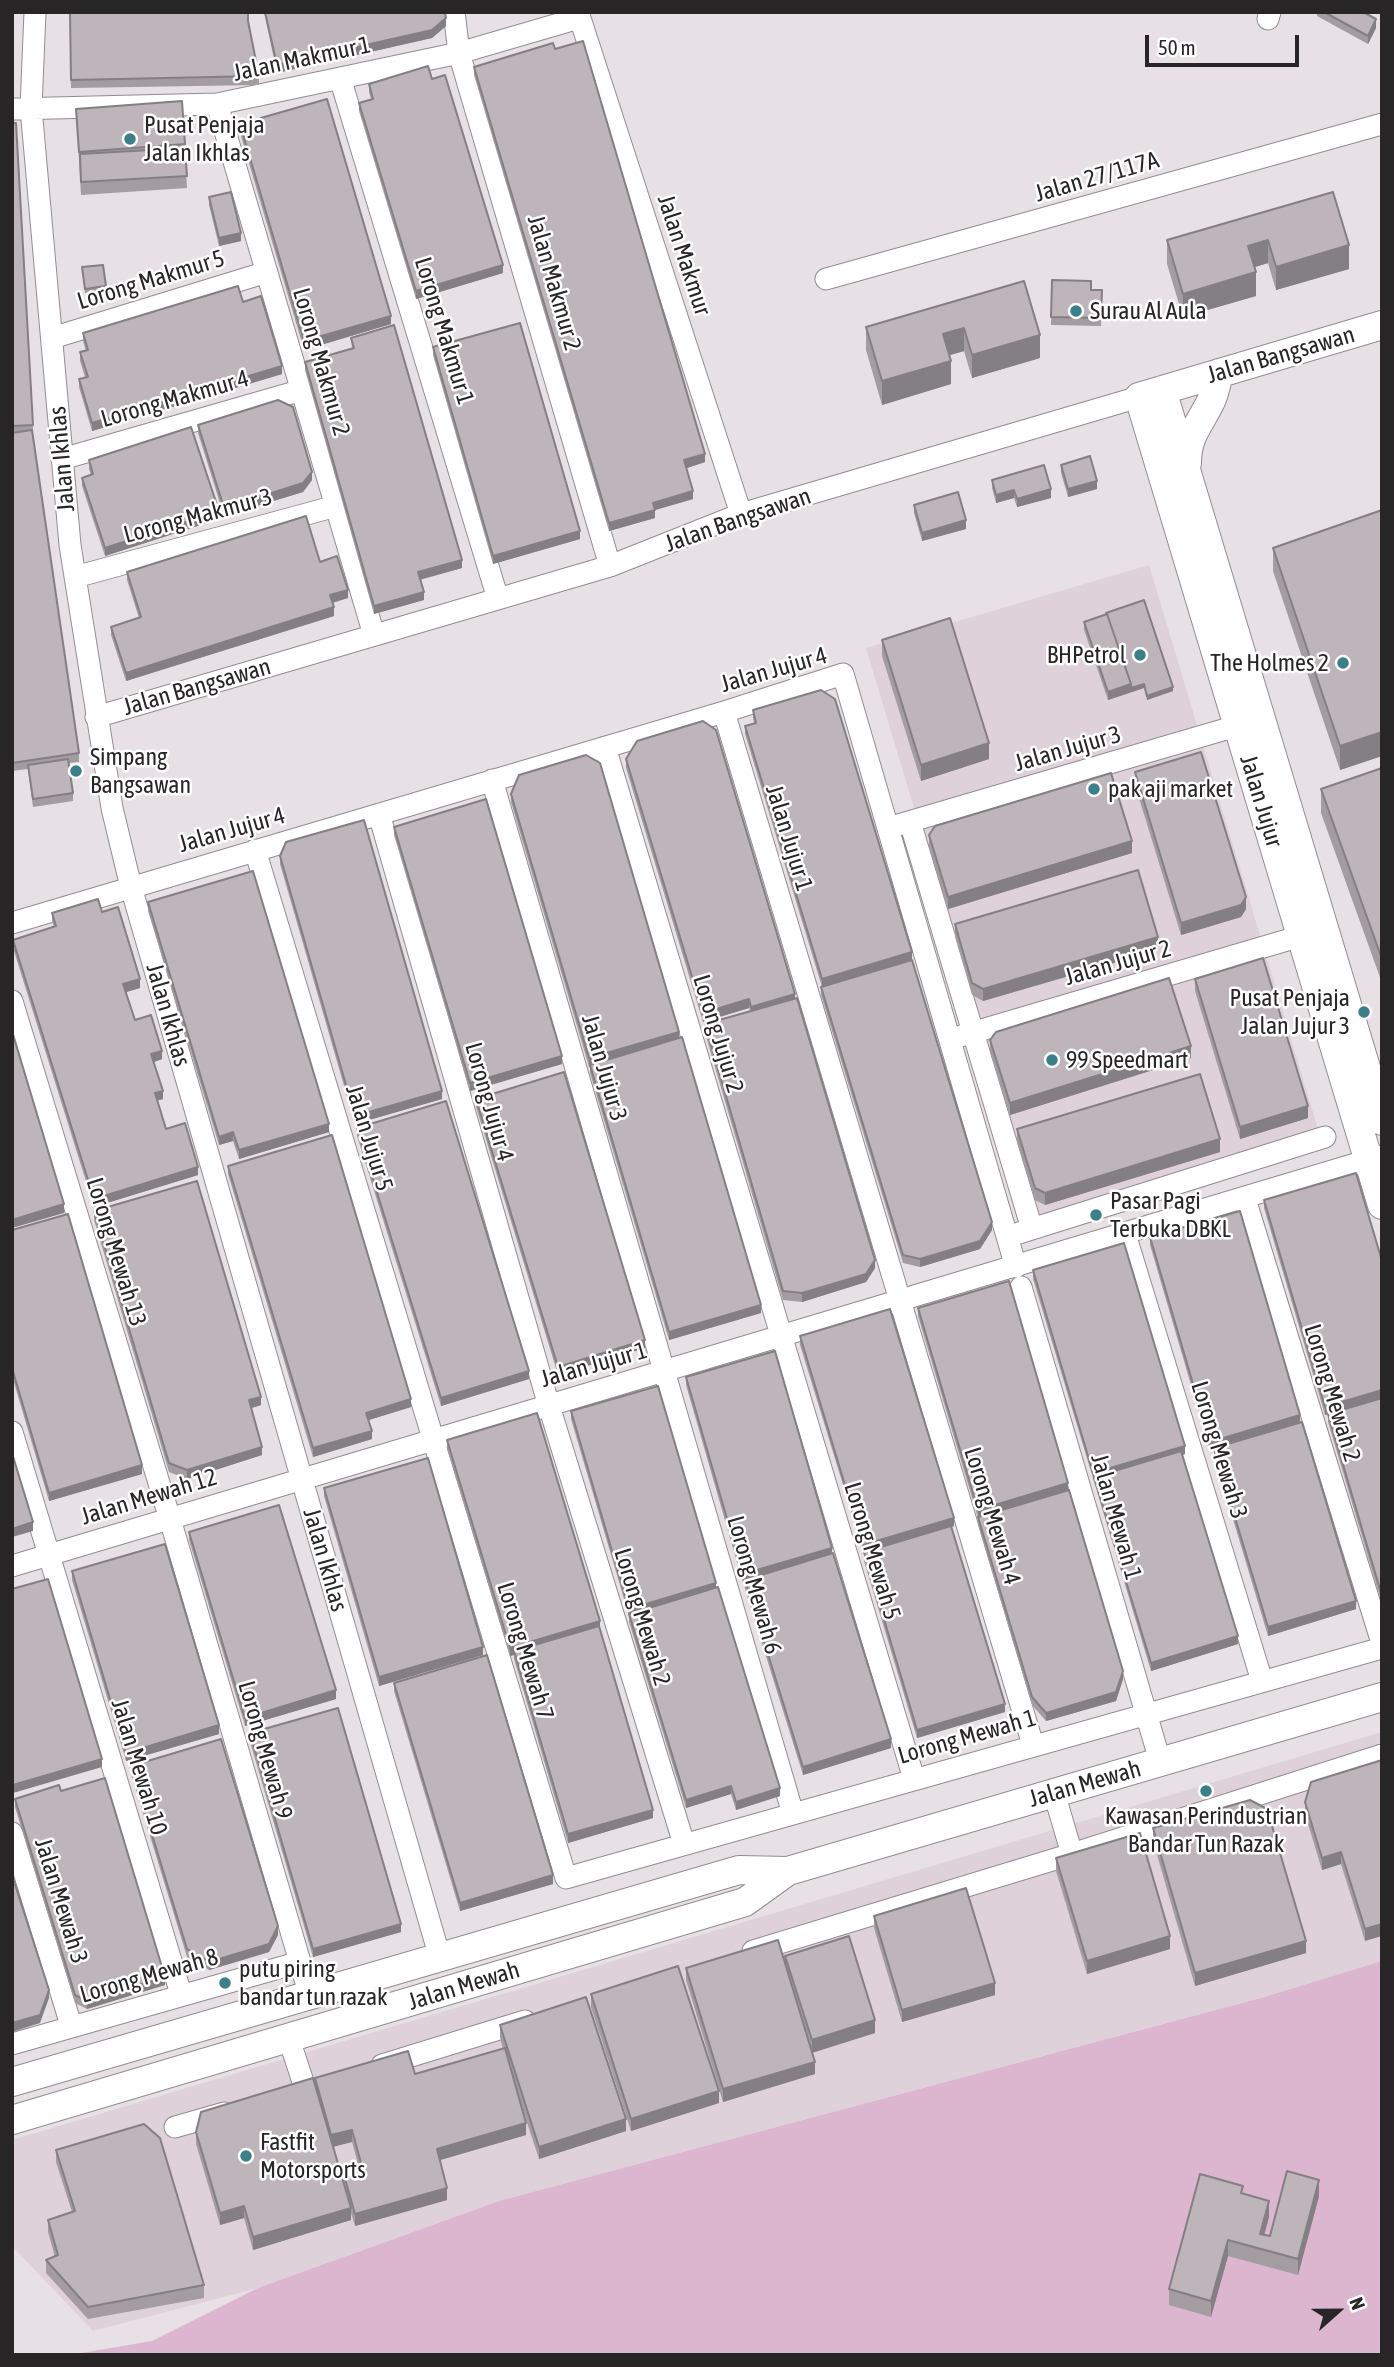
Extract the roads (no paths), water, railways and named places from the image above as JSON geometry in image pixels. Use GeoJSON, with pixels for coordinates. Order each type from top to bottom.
{"type":"FeatureCollection","features":[{"type":"Feature","properties":{"kind":"street","name":"Jalan Ikhlas"},"geometry":{"type":"LineString","coordinates":[[35,12],[22,108],[52,338],[75,577],[112,808],[131,887],[450,1991]]}},
{"type":"Feature","properties":{"kind":"street","name":"Jalan Makmur 2"},"geometry":{"type":"LineString","coordinates":[[453,12],[459,53],[610,566]]}},
{"type":"Feature","properties":{"kind":"street","name":"Jalan Makmur 1"},"geometry":{"type":"LineString","coordinates":[[22,108],[217,104],[459,53],[579,15]]}},
{"type":"Feature","properties":{"kind":"street","name":"Jalan Makmur"},"geometry":{"type":"LineString","coordinates":[[579,15],[741,514]]}},
{"type":"Feature","properties":{"kind":"street","name":"Lorong Makmur 1"},"geometry":{"type":"LineString","coordinates":[[340,78],[498,599]]}},
{"type":"Feature","properties":{"kind":"street","name":"Lorong Makmur 2"},"geometry":{"type":"LineString","coordinates":[[217,104],[374,635]]}},
{"type":"Feature","properties":{"kind":"street","name":"Jalan 27/117A"},"geometry":{"type":"LineString","coordinates":[[826,279],[1382,124]]}},
{"type":"Feature","properties":{"kind":"street","name":"Lorong Makmur 5"},"geometry":{"type":"LineString","coordinates":[[52,338],[267,272]]}},
{"type":"Feature","properties":{"kind":"street","name":"Jalan Bangsawan"},"geometry":{"type":"LineString","coordinates":[[96,717],[610,566],[741,514],[1381,326]]}},
{"type":"Feature","properties":{"kind":"street"},"geometry":{"type":"LineString","coordinates":[[1187,470],[1187,450],[1195,427],[1211,400],[1219,373]]}},
{"type":"Feature","properties":{"kind":"street","name":"Lorong Makmur 4"},"geometry":{"type":"LineString","coordinates":[[62,459],[302,390]]}},
{"type":"Feature","properties":{"kind":"street","name":"Jalan Jujur"},"geometry":{"type":"LineString","coordinates":[[1151,394],[1187,470],[1301,936],[1375,1159],[1382,1205]]}},
{"type":"Feature","properties":{"kind":"street","name":"Jalan Jujur"},"geometry":{"type":"LineString","coordinates":[[1151,394],[1250,722],[1382,1121]]}},
{"type":"Feature","properties":{"kind":"street","name":"Lorong Makmur 3"},"geometry":{"type":"LineString","coordinates":[[75,577],[336,506]]}},
{"type":"Feature","properties":{"kind":"street","name":"Jalan Jujur 4"},"geometry":{"type":"LineString","coordinates":[[13,920],[724,712],[843,674],[1019,1277]]}},
{"type":"Feature","properties":{"kind":"street","name":"Jalan Jujur 1"},"geometry":{"type":"LineString","coordinates":[[724,712],[900,1301]]}},
{"type":"Feature","properties":{"kind":"street","name":"Jalan Jujur 3"},"geometry":{"type":"LineString","coordinates":[[888,828],[1250,722]]}},
{"type":"Feature","properties":{"kind":"street","name":"Lorong Jujur 2"},"geometry":{"type":"LineString","coordinates":[[605,747],[780,1337]]}},
{"type":"Feature","properties":{"kind":"street","name":"Jalan Jujur 3"},"geometry":{"type":"LineString","coordinates":[[492,780],[665,1371]]}},
{"type":"Feature","properties":{"kind":"street","name":"Lorong Jujur 4"},"geometry":{"type":"LineString","coordinates":[[379,814],[549,1406]]}},
{"type":"Feature","properties":{"kind":"street"},"geometry":{"type":"LineString","coordinates":[[911,822],[1032,1229]]}},
{"type":"Feature","properties":{"kind":"street","name":"Jalan Jujur 5"},"geometry":{"type":"LineString","coordinates":[[255,850],[434,1440]]}},
{"type":"Feature","properties":{"kind":"street","name":"Jalan Jujur 2"},"geometry":{"type":"LineString","coordinates":[[950,1040],[1301,936]]}},
{"type":"Feature","properties":{"kind":"street","name":"Lorong Mewah 13"},"geometry":{"type":"LineString","coordinates":[[12,1000],[170,1519]]}},
{"type":"Feature","properties":{"kind":"street"},"geometry":{"type":"LineString","coordinates":[[1007,1236],[1325,1137]]}},
{"type":"Feature","properties":{"kind":"street","name":"Jalan Jujur 1"},"geometry":{"type":"LineString","coordinates":[[302,1479],[900,1301],[1019,1277],[1125,1234],[1375,1159]]}},
{"type":"Feature","properties":{"kind":"street","name":"Lorong Mewah 2"},"geometry":{"type":"LineString","coordinates":[[1245,1199],[1382,1645]]}},
{"type":"Feature","properties":{"kind":"street","name":"Lorong Mewah 3"},"geometry":{"type":"LineString","coordinates":[[1125,1234],[1262,1681]]}},
{"type":"Feature","properties":{"kind":"street","name":"Jalan Mewah 1"},"geometry":{"type":"LineString","coordinates":[[1019,1277],[1160,1761]]}},
{"type":"Feature","properties":{"kind":"street","name":"Lorong Mewah 4"},"geometry":{"type":"LineString","coordinates":[[900,1301],[1032,1745]]}},
{"type":"Feature","properties":{"kind":"street","name":"Lorong Mewah 5"},"geometry":{"type":"LineString","coordinates":[[780,1337],[914,1779]]}},
{"type":"Feature","properties":{"kind":"street","name":"Lorong Mewah 6"},"geometry":{"type":"LineString","coordinates":[[665,1371],[793,1814]]}},
{"type":"Feature","properties":{"kind":"street","name":"Lorong Mewah 2"},"geometry":{"type":"LineString","coordinates":[[549,1406],[684,1844]]}},
{"type":"Feature","properties":{"kind":"street","name":"Jalan Mewah 10"},"geometry":{"type":"LineString","coordinates":[[12,1432],[181,1994]]}},
{"type":"Feature","properties":{"kind":"street","name":"Lorong Mewah 7"},"geometry":{"type":"LineString","coordinates":[[434,1440],[566,1878]]}},
{"type":"Feature","properties":{"kind":"street","name":"Jalan Mewah 12"},"geometry":{"type":"LineString","coordinates":[[12,1566],[302,1479]]}},
{"type":"Feature","properties":{"kind":"street","name":"Lorong Mewah 9"},"geometry":{"type":"LineString","coordinates":[[170,1519],[310,1996]]}},
{"type":"Feature","properties":{"kind":"street","name":"Lorong Mewah 1"},"geometry":{"type":"LineString","coordinates":[[566,1878],[1382,1645]]}},
{"type":"Feature","properties":{"kind":"street","name":"Jalan Mewah"},"geometry":{"type":"LineString","coordinates":[[12,2082],[739,1870],[788,1871],[1382,1697]]}},
{"type":"Feature","properties":{"kind":"street"},"geometry":{"type":"LineString","coordinates":[[728,1959],[1072,1854],[1382,1755]]}},
{"type":"Feature","properties":{"kind":"street"},"geometry":{"type":"LineString","coordinates":[[1054,1793],[1072,1854]]}},
{"type":"Feature","properties":{"kind":"street","name":"Jalan Mewah 3"},"geometry":{"type":"LineString","coordinates":[[12,1833],[71,2025]]}},
{"type":"Feature","properties":{"kind":"street","name":"Jalan Mewah"},"geometry":{"type":"LineString","coordinates":[[12,2120],[745,1902],[788,1871]]}},
{"type":"Feature","properties":{"kind":"street","name":"Lorong Mewah 8"},"geometry":{"type":"LineString","coordinates":[[12,2043],[300,1962]]}},
{"type":"Feature","properties":{"kind":"street"},"geometry":{"type":"LineString","coordinates":[[358,2072],[543,2016]]}},
{"type":"Feature","properties":{"kind":"street"},"geometry":{"type":"LineString","coordinates":[[280,2096],[311,2086],[289,2039]]}},
{"type":"Feature","properties":{"kind":"street"},"geometry":{"type":"LineString","coordinates":[[175,2127],[243,2107]]}},
{"type":"Feature","properties":{"kind":"place","name":"Pusat Penjaja Jalan Ikhlas"},"geometry":{"type":"Point","coordinates":[130,139]}},
{"type":"Feature","properties":{"kind":"place","name":"Surau Al Aula"},"geometry":{"type":"Point","coordinates":[1076,311]}},
{"type":"Feature","properties":{"kind":"place","name":"BHPetrol"},"geometry":{"type":"Point","coordinates":[1140,655]}},
{"type":"Feature","properties":{"kind":"place","name":"The Holmes 2"},"geometry":{"type":"Point","coordinates":[1343,663]}},
{"type":"Feature","properties":{"kind":"place","name":"Simpang Bangsawan"},"geometry":{"type":"Point","coordinates":[76,771]}},
{"type":"Feature","properties":{"kind":"place","name":"pak aji market"},"geometry":{"type":"Point","coordinates":[1094,789]}},
{"type":"Feature","properties":{"kind":"place","name":"Pusat Penjaja Jalan Jujur 3"},"geometry":{"type":"Point","coordinates":[1364,1012]}},
{"type":"Feature","properties":{"kind":"place","name":"99 Speedmart"},"geometry":{"type":"Point","coordinates":[1052,1060]}},
{"type":"Feature","properties":{"kind":"place","name":"Pasar Pagi Terbuka DBKL"},"geometry":{"type":"Point","coordinates":[1096,1215]}},
{"type":"Feature","properties":{"kind":"place","name":"Kawasan Perindustrian Bandar Tun Razak"},"geometry":{"type":"Point","coordinates":[1206,1791]}},
{"type":"Feature","properties":{"kind":"place","name":"putu piring bandar tun razak"},"geometry":{"type":"Point","coordinates":[225,1983]}},
{"type":"Feature","properties":{"kind":"place","name":"Fastfit Motorsports"},"geometry":{"type":"Point","coordinates":[246,2156]}}]}
